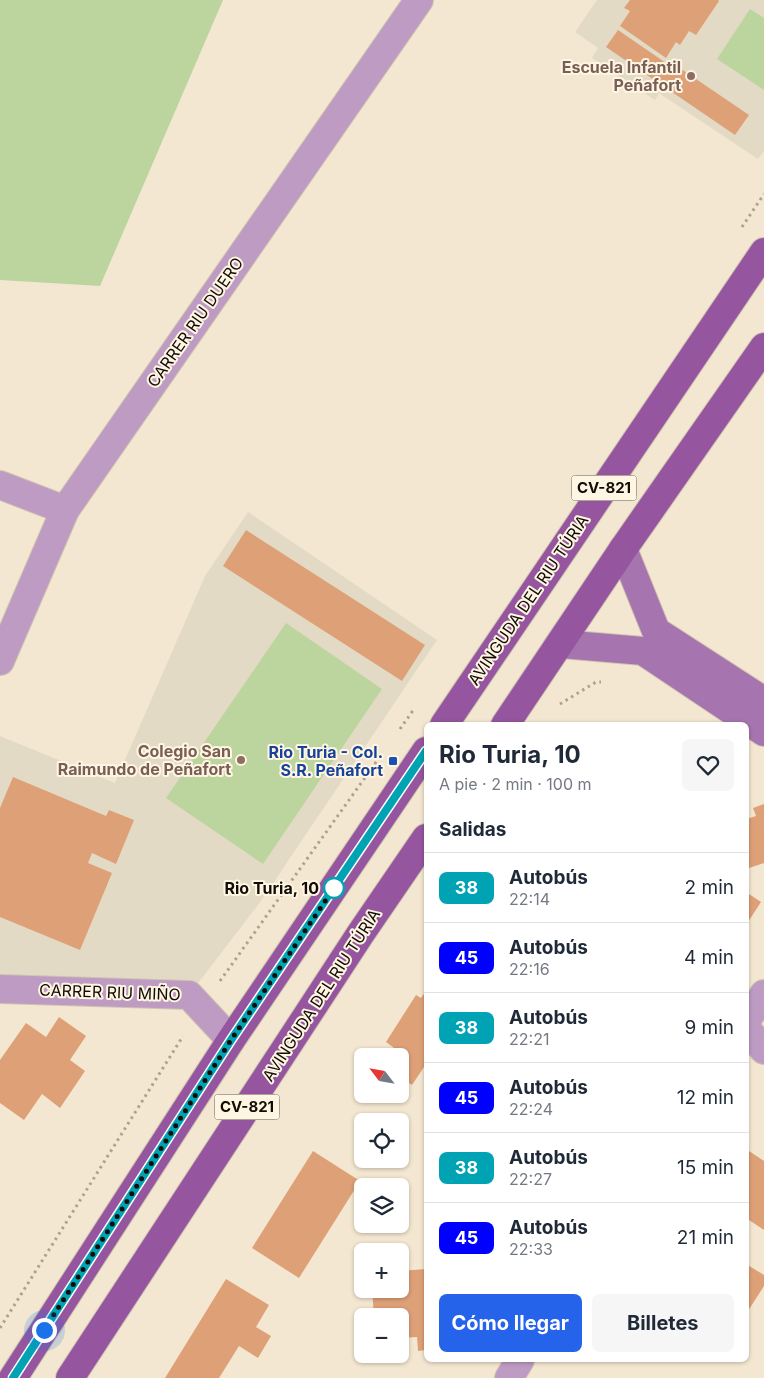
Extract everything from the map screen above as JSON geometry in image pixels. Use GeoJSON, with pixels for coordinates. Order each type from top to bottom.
{"type":"FeatureCollection","features":[{"type":"Feature","properties":{"kind":"main road","name":"AVINGUDA DEL RIU TÚRIA"},"geometry":{"type":"LineString","coordinates":[[446,722],[764,252]]}},
{"type":"Feature","properties":{"kind":"main road","name":"CV-821"},"geometry":{"type":"LineString","coordinates":[[507,722],[562,644],[623,549],[764,347]]}},
{"type":"Feature","properties":{"kind":"main road","name":"CV-821"},"geometry":{"type":"LineString","coordinates":[[13,1378],[231,1040],[424,754]]}},
{"type":"Feature","properties":{"kind":"main road","name":"AVINGUDA DEL RIU TÚRIA"},"geometry":{"type":"LineString","coordinates":[[70,1378],[361,933],[424,841]]}},
{"type":"Feature","properties":{"kind":"street","name":"CARRER RIU DUERO"},"geometry":{"type":"LineString","coordinates":[[0,660],[65,510],[418,0]]}},
{"type":"Feature","properties":{"kind":"street"},"geometry":{"type":"LineString","coordinates":[[0,485],[65,510]]}},
{"type":"Feature","properties":{"kind":"street"},"geometry":{"type":"LineString","coordinates":[[623,549],[656,631],[764,701]]}},
{"type":"Feature","properties":{"kind":"street"},"geometry":{"type":"LineString","coordinates":[[562,644],[643,650],[764,732]]}},
{"type":"Feature","properties":{"kind":"street","name":"CARRER RIU MIÑO"},"geometry":{"type":"LineString","coordinates":[[0,989],[189,994],[231,1040]]}},
{"type":"Feature","properties":{"kind":"street"},"geometry":{"type":"LineString","coordinates":[[749,1017],[764,994]]}},
{"type":"Feature","properties":{"kind":"street"},"geometry":{"type":"LineString","coordinates":[[749,1032],[764,1050]]}},
{"type":"Feature","properties":{"kind":"street"},"geometry":{"type":"LineString","coordinates":[[509,1378],[519,1362]]}},
{"type":"Feature","properties":{"kind":"path"},"geometry":{"type":"LineString","coordinates":[[521,702],[540,716],[596,682],[604,682]]}},
{"type":"Feature","properties":{"kind":"shaded area","name":"Escuela Infantil Peñafort"},"geometry":{"type":"Polygon","coordinates":[[[597,0],[764,0],[764,151],[758,159],[659,93],[655,100],[592,58],[598,48],[575,32],[597,0]]]}},
{"type":"Feature","properties":{"kind":"shaded area","name":"Colegio San Raimundo de Peñafort"},"geometry":{"type":"Polygon","coordinates":[[[248,512],[437,640],[261,901],[189,995],[0,989],[0,736],[115,783],[205,576],[248,512]]]}},
{"type":"Feature","properties":{"kind":"green space"},"geometry":{"type":"Polygon","coordinates":[[[0,0],[223,0],[100,286],[0,280],[0,0]]]}},
{"type":"Feature","properties":{"kind":"green space"},"geometry":{"type":"Polygon","coordinates":[[[750,9],[764,18],[764,90],[717,59],[750,9]]]}},
{"type":"Feature","properties":{"kind":"green space"},"geometry":{"type":"Polygon","coordinates":[[[286,623],[382,689],[263,864],[166,798],[286,623]]]}},
{"type":"Feature","properties":{"kind":"building"},"geometry":{"type":"Polygon","coordinates":[[[630,0],[719,1],[696,35],[689,31],[680,45],[676,42],[666,58],[620,26],[630,11],[624,8],[630,0]]]}},
{"type":"Feature","properties":{"kind":"building"},"geometry":{"type":"Polygon","coordinates":[[[618,30],[666,63],[668,60],[749,115],[735,135],[606,47],[618,30]]]}},
{"type":"Feature","properties":{"kind":"building"},"geometry":{"type":"Polygon","coordinates":[[[246,530],[425,645],[402,681],[223,566],[246,530]]]}},
{"type":"Feature","properties":{"kind":"building"},"geometry":{"type":"Polygon","coordinates":[[[13,777],[106,816],[109,810],[134,820],[116,864],[92,853],[88,863],[112,873],[80,950],[0,917],[0,808],[13,777]]]}},
{"type":"Feature","properties":{"kind":"building"},"geometry":{"type":"Polygon","coordinates":[[[764,804],[764,863],[749,868],[749,818],[756,816],[753,808],[764,804]]]}},
{"type":"Feature","properties":{"kind":"building"},"geometry":{"type":"Polygon","coordinates":[[[749,894],[761,902],[749,920],[749,894]]]}},
{"type":"Feature","properties":{"kind":"building"},"geometry":{"type":"Polygon","coordinates":[[[424,994],[424,1067],[412,1085],[409,1083],[409,1048],[394,1048],[386,1042],[416,995],[421,998],[424,994]]]}},
{"type":"Feature","properties":{"kind":"building"},"geometry":{"type":"Polygon","coordinates":[[[59,1017],[86,1036],[70,1060],[85,1071],[60,1108],[42,1094],[24,1120],[0,1103],[0,1060],[26,1023],[46,1037],[59,1017]]]}},
{"type":"Feature","properties":{"kind":"building"},"geometry":{"type":"Polygon","coordinates":[[[313,1151],[355,1178],[354,1191],[299,1278],[252,1248],[313,1151]]]}},
{"type":"Feature","properties":{"kind":"building"},"geometry":{"type":"Polygon","coordinates":[[[749,1151],[764,1161],[764,1230],[749,1220],[749,1151]]]}},
{"type":"Feature","properties":{"kind":"building"},"geometry":{"type":"Polygon","coordinates":[[[749,1266],[764,1275],[764,1286],[749,1309],[749,1266]]]}},
{"type":"Feature","properties":{"kind":"building"},"geometry":{"type":"Polygon","coordinates":[[[424,1269],[424,1350],[418,1351],[417,1337],[409,1337],[409,1308],[373,1308],[373,1298],[409,1298],[409,1270],[424,1269]]]}},
{"type":"Feature","properties":{"kind":"building"},"geometry":{"type":"Polygon","coordinates":[[[226,1279],[269,1305],[256,1327],[271,1336],[258,1358],[239,1346],[219,1378],[165,1378],[226,1279]]]}},
{"type":"Feature","properties":{"kind":"bus line","name":"38"},"geometry":{"type":"LineString","coordinates":[[13,1378],[231,1040],[424,754]]}},
{"type":"Feature","properties":{"kind":"place","name":"Escuela Infantil Peñafort"},"geometry":{"type":"Point","coordinates":[691,76]}},
{"type":"Feature","properties":{"kind":"place","name":"Colegio San Raimundo de Peñafort"},"geometry":{"type":"Point","coordinates":[241,760]}},
{"type":"Feature","properties":{"kind":"place","name":"Rio Turia - Col. S.R. Peñafort"},"geometry":{"type":"Point","coordinates":[393,761]}},
{"type":"Feature","properties":{"kind":"place","name":"Rio Turia, 10"},"geometry":{"type":"Point","coordinates":[334,888]}},
{"type":"Feature","properties":{"kind":"route"},"geometry":{"type":"LineString","coordinates":[[44,1330],[231,1040],[334,888]]}}]}
